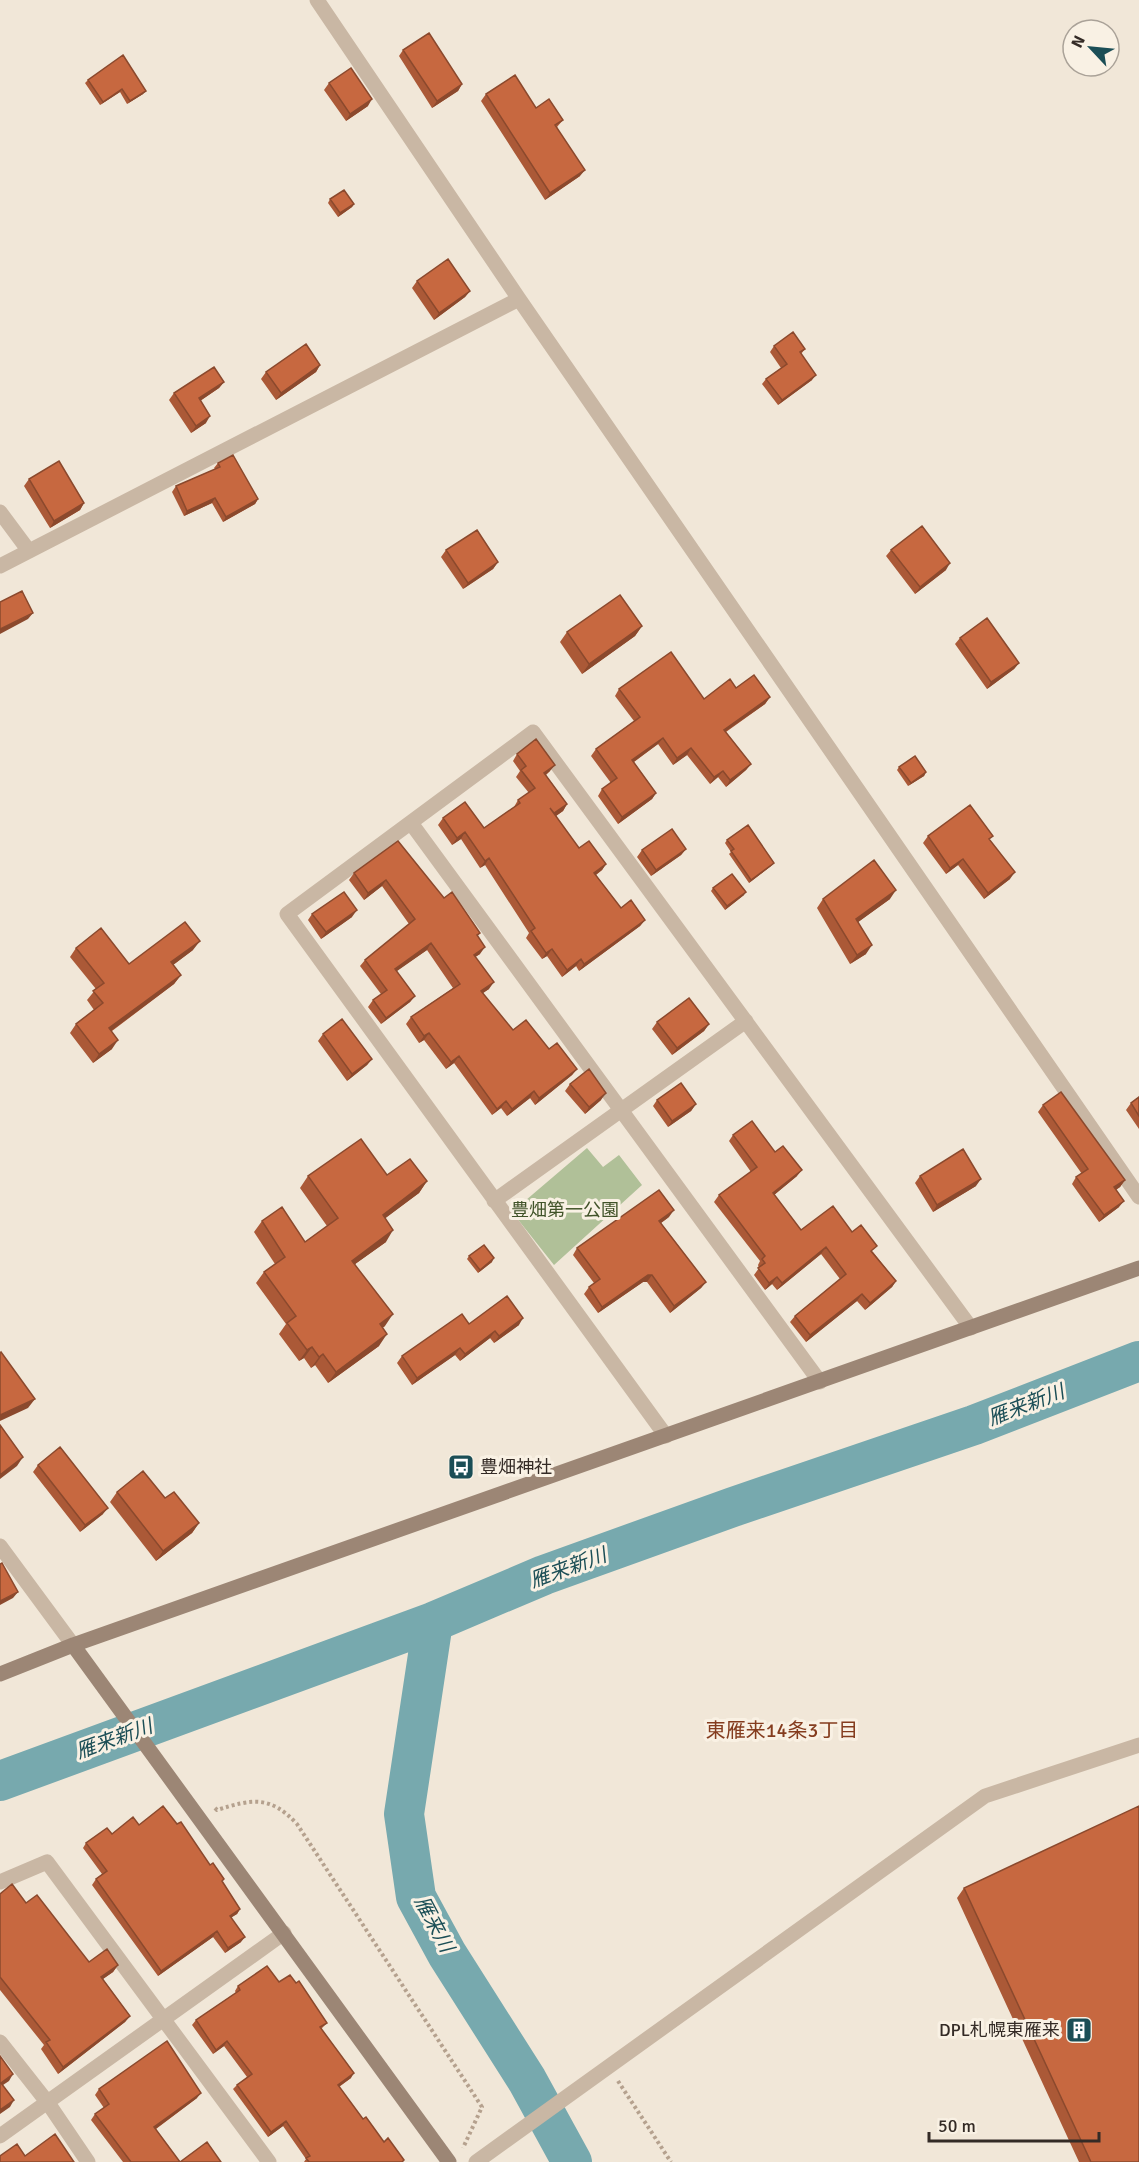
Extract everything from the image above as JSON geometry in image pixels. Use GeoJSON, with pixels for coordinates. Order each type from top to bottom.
{"type":"FeatureCollection","features":[{"type":"Feature","properties":{"kind":"street"},"geometry":{"type":"LineString","coordinates":[[317,0],[519,299],[1139,1197]]}},
{"type":"Feature","properties":{"kind":"street"},"geometry":{"type":"LineString","coordinates":[[0,566],[519,299]]}},
{"type":"Feature","properties":{"kind":"street"},"geometry":{"type":"LineString","coordinates":[[0,512],[29,551]]}},
{"type":"Feature","properties":{"kind":"street"},"geometry":{"type":"LineString","coordinates":[[666,1436],[287,914],[533,732],[971,1328]]}},
{"type":"Feature","properties":{"kind":"street"},"geometry":{"type":"LineString","coordinates":[[411,823],[820,1382]]}},
{"type":"Feature","properties":{"kind":"street"},"geometry":{"type":"LineString","coordinates":[[494,1201],[746,1021]]}},
{"type":"Feature","properties":{"kind":"street"},"geometry":{"type":"LineString","coordinates":[[0,1674],[73,1645],[1139,1268]]}},
{"type":"Feature","properties":{"kind":"street"},"geometry":{"type":"LineString","coordinates":[[0,1546],[449,2162]]}},
{"type":"Feature","properties":{"kind":"street"},"geometry":{"type":"LineString","coordinates":[[476,2162],[985,1796],[1139,1745]]}},
{"type":"Feature","properties":{"kind":"street"},"geometry":{"type":"LineString","coordinates":[[0,1882],[47,1862],[269,2162]]}},
{"type":"Feature","properties":{"kind":"street"},"geometry":{"type":"LineString","coordinates":[[0,2136],[284,1933]]}},
{"type":"Feature","properties":{"kind":"street"},"geometry":{"type":"LineString","coordinates":[[0,2042],[48,2103],[88,2162]]}},
{"type":"Feature","properties":{"kind":"path"},"geometry":{"type":"LineString","coordinates":[[210,1800],[217,1810],[254,1800],[271,1803],[285,1810],[297,1824],[482,2107],[462,2149]]}},
{"type":"Feature","properties":{"kind":"path"},"geometry":{"type":"LineString","coordinates":[[610,2087],[619,2080],[671,2162]]}},
{"type":"Feature","properties":{"kind":"green space","name":"豊畑第一公園"},"geometry":{"type":"Polygon","coordinates":[[[587,1148],[603,1167],[619,1155],[642,1185],[554,1265],[512,1212],[587,1148]]]}},
{"type":"Feature","properties":{"kind":"building"},"geometry":{"type":"Polygon","coordinates":[[[429,33],[462,84],[437,101],[403,50],[429,33]]]}},
{"type":"Feature","properties":{"kind":"building"},"geometry":{"type":"Polygon","coordinates":[[[123,55],[146,91],[130,101],[122,89],[103,102],[88,80],[123,55]]]}},
{"type":"Feature","properties":{"kind":"building"},"geometry":{"type":"Polygon","coordinates":[[[351,68],[372,99],[350,114],[329,83],[351,68]]]}},
{"type":"Feature","properties":{"kind":"building"},"geometry":{"type":"Polygon","coordinates":[[[515,75],[536,108],[549,99],[563,120],[555,125],[585,170],[550,193],[486,94],[515,75]]]}},
{"type":"Feature","properties":{"kind":"building"},"geometry":{"type":"Polygon","coordinates":[[[344,190],[354,204],[340,213],[330,199],[344,190]]]}},
{"type":"Feature","properties":{"kind":"building"},"geometry":{"type":"Polygon","coordinates":[[[448,259],[470,291],[439,313],[417,281],[448,259]]]}},
{"type":"Feature","properties":{"kind":"building"},"geometry":{"type":"Polygon","coordinates":[[[793,332],[805,349],[800,352],[816,375],[782,400],[766,379],[787,364],[774,346],[793,332]]]}},
{"type":"Feature","properties":{"kind":"building"},"geometry":{"type":"Polygon","coordinates":[[[306,344],[320,365],[281,393],[266,372],[306,344]]]}},
{"type":"Feature","properties":{"kind":"building"},"geometry":{"type":"Polygon","coordinates":[[[214,367],[224,382],[199,398],[210,416],[196,426],[174,393],[214,367]]]}},
{"type":"Feature","properties":{"kind":"building"},"geometry":{"type":"Polygon","coordinates":[[[233,455],[258,499],[226,517],[215,498],[187,511],[176,486],[220,467],[218,463],[233,455]]]}},
{"type":"Feature","properties":{"kind":"building"},"geometry":{"type":"Polygon","coordinates":[[[59,461],[84,503],[54,521],[29,479],[59,461]]]}},
{"type":"Feature","properties":{"kind":"building"},"geometry":{"type":"Polygon","coordinates":[[[922,526],[950,563],[920,587],[891,550],[922,526]]]}},
{"type":"Feature","properties":{"kind":"building"},"geometry":{"type":"Polygon","coordinates":[[[477,530],[498,562],[468,583],[446,550],[477,530]]]}},
{"type":"Feature","properties":{"kind":"building"},"geometry":{"type":"Polygon","coordinates":[[[22,591],[33,613],[0,629],[0,602],[22,591]]]}},
{"type":"Feature","properties":{"kind":"building"},"geometry":{"type":"Polygon","coordinates":[[[620,595],[642,626],[589,664],[567,632],[620,595]]]}},
{"type":"Feature","properties":{"kind":"building"},"geometry":{"type":"Polygon","coordinates":[[[987,618],[1019,663],[991,682],[960,638],[987,618]]]}},
{"type":"Feature","properties":{"kind":"building"},"geometry":{"type":"Polygon","coordinates":[[[671,652],[704,699],[730,679],[736,688],[754,675],[770,697],[724,730],[751,764],[730,780],[723,771],[714,777],[691,748],[677,758],[663,738],[632,760],[656,793],[622,817],[602,789],[617,778],[596,749],[640,717],[619,689],[671,652]]]}},
{"type":"Feature","properties":{"kind":"building"},"geometry":{"type":"Polygon","coordinates":[[[536,739],[555,765],[544,773],[567,804],[554,813],[550,808],[579,848],[589,841],[606,864],[594,873],[621,908],[631,900],[645,920],[584,964],[581,959],[567,970],[552,949],[546,953],[531,931],[535,928],[489,858],[485,861],[465,832],[457,838],[443,818],[465,802],[484,828],[520,803],[518,800],[535,788],[521,770],[526,766],[517,754],[536,739]]]}},
{"type":"Feature","properties":{"kind":"building"},"geometry":{"type":"Polygon","coordinates":[[[915,756],[926,772],[911,783],[899,767],[915,756]]]}},
{"type":"Feature","properties":{"kind":"building"},"geometry":{"type":"Polygon","coordinates":[[[970,805],[993,836],[989,839],[1015,872],[988,893],[963,859],[950,868],[928,836],[970,805]]]}},
{"type":"Feature","properties":{"kind":"building"},"geometry":{"type":"Polygon","coordinates":[[[748,825],[774,863],[751,880],[731,851],[734,849],[727,840],[748,825]]]}},
{"type":"Feature","properties":{"kind":"building"},"geometry":{"type":"Polygon","coordinates":[[[672,829],[686,849],[656,870],[642,850],[672,829]]]}},
{"type":"Feature","properties":{"kind":"building"},"geometry":{"type":"Polygon","coordinates":[[[398,841],[444,898],[452,892],[480,933],[477,935],[485,947],[474,955],[494,982],[481,991],[513,1030],[526,1020],[549,1049],[557,1043],[577,1069],[539,1098],[534,1091],[512,1109],[506,1101],[497,1109],[459,1056],[451,1062],[429,1033],[424,1036],[411,1017],[460,984],[431,943],[395,969],[415,996],[386,1018],[373,1000],[387,990],[365,960],[415,919],[386,880],[368,893],[354,873],[398,841]]]}},
{"type":"Feature","properties":{"kind":"building"},"geometry":{"type":"Polygon","coordinates":[[[874,860],[896,890],[856,919],[872,945],[857,955],[823,899],[874,860]]]}},
{"type":"Feature","properties":{"kind":"building"},"geometry":{"type":"Polygon","coordinates":[[[732,874],[746,892],[727,906],[713,888],[732,874]]]}},
{"type":"Feature","properties":{"kind":"building"},"geometry":{"type":"Polygon","coordinates":[[[344,892],[357,910],[326,932],[312,914],[344,892]]]}},
{"type":"Feature","properties":{"kind":"building"},"geometry":{"type":"Polygon","coordinates":[[[185,922],[200,941],[171,962],[181,975],[109,1028],[118,1040],[99,1054],[76,1024],[103,1003],[93,991],[104,983],[76,948],[101,928],[129,964],[185,922]]]}},
{"type":"Feature","properties":{"kind":"building"},"geometry":{"type":"Polygon","coordinates":[[[689,998],[709,1024],[677,1048],[657,1022],[689,998]]]}},
{"type":"Feature","properties":{"kind":"building"},"geometry":{"type":"Polygon","coordinates":[[[342,1019],[372,1059],[352,1074],[323,1034],[342,1019]]]}},
{"type":"Feature","properties":{"kind":"building"},"geometry":{"type":"Polygon","coordinates":[[[589,1069],[606,1093],[589,1107],[570,1084],[589,1069]]]}},
{"type":"Feature","properties":{"kind":"building"},"geometry":{"type":"Polygon","coordinates":[[[681,1083],[696,1104],[672,1121],[657,1100],[681,1083]]]}},
{"type":"Feature","properties":{"kind":"building"},"geometry":{"type":"Polygon","coordinates":[[[1061,1092],[1125,1180],[1114,1187],[1124,1201],[1104,1215],[1076,1177],[1088,1169],[1043,1105],[1061,1092]]]}},
{"type":"Feature","properties":{"kind":"building"},"geometry":{"type":"Polygon","coordinates":[[[1139,1097],[1139,1116],[1131,1103],[1139,1097]]]}},
{"type":"Feature","properties":{"kind":"building"},"geometry":{"type":"Polygon","coordinates":[[[752,1121],[775,1152],[783,1146],[802,1170],[773,1193],[801,1230],[833,1206],[852,1232],[861,1225],[877,1246],[871,1251],[896,1281],[870,1303],[862,1294],[810,1335],[795,1316],[846,1274],[826,1247],[782,1283],[777,1277],[769,1283],[758,1268],[765,1263],[762,1259],[765,1256],[719,1195],[757,1167],[733,1135],[752,1121]]]}},
{"type":"Feature","properties":{"kind":"building"},"geometry":{"type":"Polygon","coordinates":[[[361,1139],[387,1175],[410,1159],[427,1181],[383,1215],[393,1230],[352,1261],[393,1314],[380,1324],[387,1334],[336,1372],[323,1354],[319,1357],[312,1347],[307,1350],[287,1323],[296,1316],[264,1272],[285,1257],[262,1221],[282,1207],[305,1242],[338,1218],[308,1176],[361,1139]]]}},
{"type":"Feature","properties":{"kind":"building"},"geometry":{"type":"Polygon","coordinates":[[[963,1149],[981,1179],[937,1205],[920,1176],[963,1149]]]}},
{"type":"Feature","properties":{"kind":"building"},"geometry":{"type":"Polygon","coordinates":[[[659,1190],[674,1210],[659,1221],[706,1282],[674,1306],[652,1275],[648,1275],[602,1307],[589,1287],[600,1279],[577,1248],[659,1190]]]}},
{"type":"Feature","properties":{"kind":"building"},"geometry":{"type":"Polygon","coordinates":[[[484,1245],[494,1258],[480,1270],[469,1256],[484,1245]]]}},
{"type":"Feature","properties":{"kind":"building"},"geometry":{"type":"Polygon","coordinates":[[[507,1296],[523,1318],[499,1336],[495,1331],[465,1354],[460,1348],[417,1378],[402,1356],[462,1314],[469,1324],[507,1296]]]}},
{"type":"Feature","properties":{"kind":"building"},"geometry":{"type":"Polygon","coordinates":[[[0,1353],[35,1399],[0,1415],[0,1353]]]}},
{"type":"Feature","properties":{"kind":"building"},"geometry":{"type":"Polygon","coordinates":[[[0,1425],[23,1457],[0,1475],[0,1425]]]}},
{"type":"Feature","properties":{"kind":"building"},"geometry":{"type":"Polygon","coordinates":[[[60,1447],[108,1508],[85,1525],[38,1465],[60,1447]]]}},
{"type":"Feature","properties":{"kind":"building"},"geometry":{"type":"Polygon","coordinates":[[[143,1471],[165,1498],[174,1492],[199,1523],[163,1551],[117,1492],[143,1471]]]}},
{"type":"Feature","properties":{"kind":"building"},"geometry":{"type":"Polygon","coordinates":[[[2,1563],[18,1592],[0,1601],[0,1564],[2,1563]]]}},
{"type":"Feature","properties":{"kind":"building"},"geometry":{"type":"Polygon","coordinates":[[[163,1806],[177,1824],[181,1822],[210,1865],[213,1863],[224,1879],[222,1881],[240,1909],[230,1916],[245,1937],[228,1948],[217,1931],[161,1971],[96,1879],[107,1871],[86,1843],[107,1828],[112,1834],[133,1817],[139,1825],[163,1806]]]}},
{"type":"Feature","properties":{"kind":"building","name":"DPL札幌東雁来"},"geometry":{"type":"Polygon","coordinates":[[[1139,1806],[1139,2162],[1091,2162],[964,1888],[1139,1806]]]}},
{"type":"Feature","properties":{"kind":"building"},"geometry":{"type":"Polygon","coordinates":[[[12,1884],[26,1903],[37,1895],[89,1962],[107,1949],[118,1965],[101,1977],[130,2016],[63,2067],[46,2042],[50,2040],[0,1977],[0,1894],[12,1884]]]}},
{"type":"Feature","properties":{"kind":"building"},"geometry":{"type":"Polygon","coordinates":[[[267,1966],[279,1982],[290,1975],[296,1983],[299,1981],[327,2023],[320,2027],[354,2073],[338,2085],[363,2119],[366,2117],[384,2142],[388,2138],[404,2160],[402,2162],[309,2162],[306,2158],[310,2156],[286,2121],[271,2132],[237,2085],[252,2074],[227,2041],[216,2050],[196,2020],[240,1990],[238,1986],[267,1966]]]}},
{"type":"Feature","properties":{"kind":"building"},"geometry":{"type":"Polygon","coordinates":[[[167,2041],[201,2093],[154,2127],[180,2162],[131,2162],[95,2114],[109,2104],[99,2089],[167,2041]]]}},
{"type":"Feature","properties":{"kind":"building"},"geometry":{"type":"Polygon","coordinates":[[[0,2056],[13,2074],[1,2083],[14,2100],[0,2110],[0,2056]]]}},
{"type":"Feature","properties":{"kind":"building"},"geometry":{"type":"Polygon","coordinates":[[[55,2134],[74,2162],[0,2162],[0,2156],[17,2144],[25,2156],[55,2134]]]}},
{"type":"Feature","properties":{"kind":"building"},"geometry":{"type":"Polygon","coordinates":[[[207,2142],[221,2162],[180,2162],[207,2142]]]}},
{"type":"Feature","properties":{"kind":"waterway","name":"雁来新川"},"geometry":{"type":"LineString","coordinates":[[0,1781],[433,1622],[544,1575],[733,1507],[974,1425],[1139,1361]]}},
{"type":"Feature","properties":{"kind":"waterway","name":"雁来川"},"geometry":{"type":"LineString","coordinates":[[433,1622],[404,1814],[416,1897],[447,1954],[527,2080],[572,2162]]}},
{"type":"Feature","properties":{"kind":"place","name":"豊畑神社"},"geometry":{"type":"Point","coordinates":[461,1467]}},
{"type":"Feature","properties":{"kind":"place","name":"DPL札幌東雁来"},"geometry":{"type":"Point","coordinates":[1079,2030]}},
{"type":"Feature","properties":{"kind":"district","name":"東雁来14条3丁目"},"geometry":{"type":"Point","coordinates":[782,1730]}}]}
